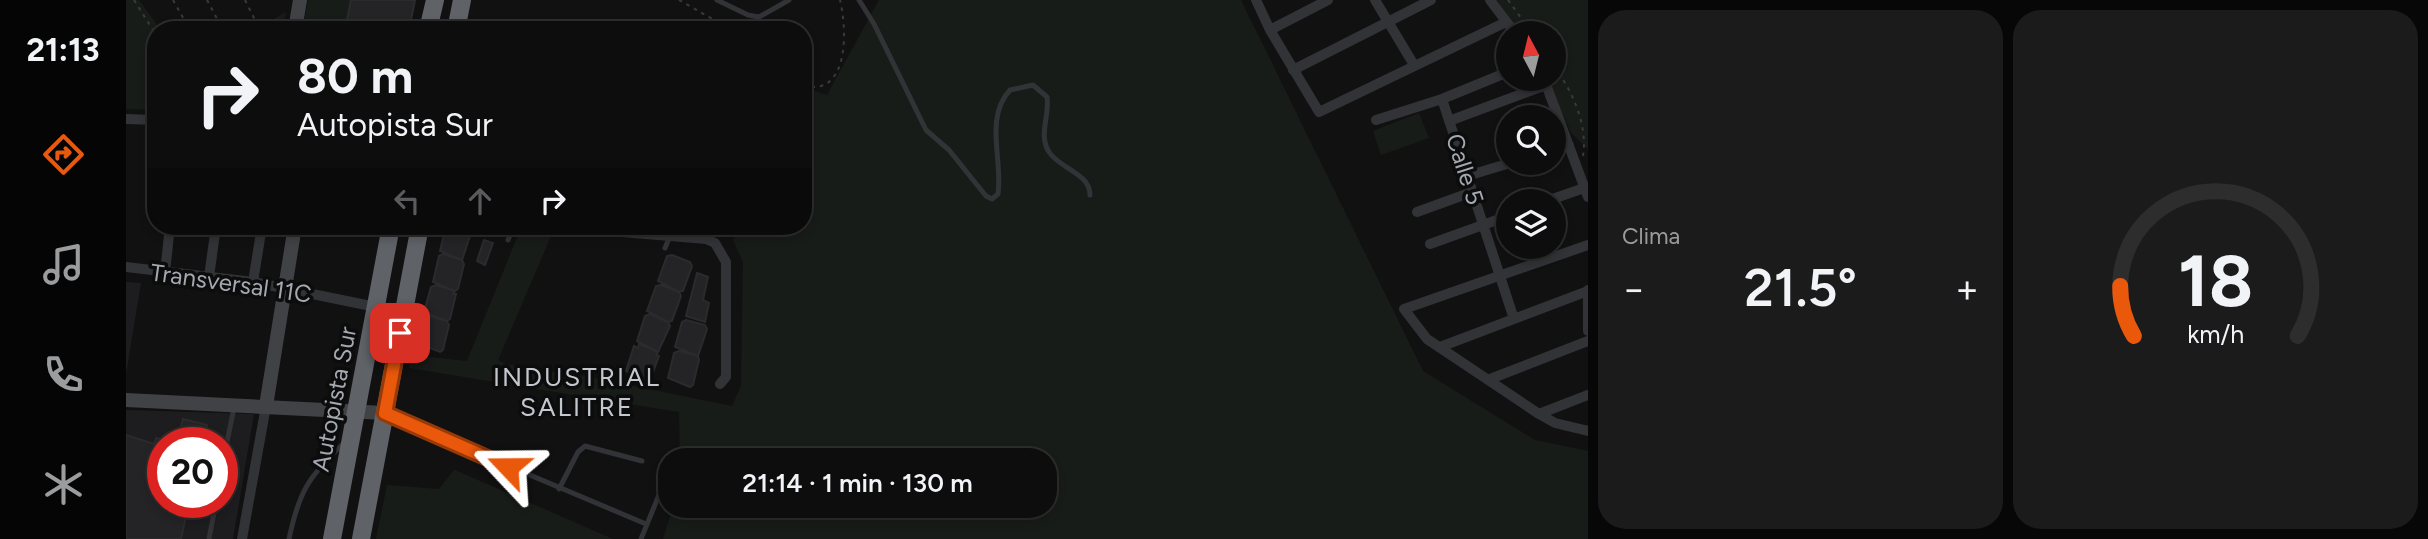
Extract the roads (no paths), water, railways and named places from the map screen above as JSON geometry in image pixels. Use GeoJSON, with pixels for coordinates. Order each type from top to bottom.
{"type":"FeatureCollection","features":[{"type":"Feature","properties":{"kind":"highway"},"geometry":{"type":"LineString","coordinates":[[430,21],[435,0]]}},
{"type":"Feature","properties":{"kind":"highway"},"geometry":{"type":"LineString","coordinates":[[458,21],[462,0]]}},
{"type":"Feature","properties":{"kind":"highway","name":"Autopista Sur"},"geometry":{"type":"LineString","coordinates":[[332,539],[389,235]]}},
{"type":"Feature","properties":{"kind":"highway"},"geometry":{"type":"LineString","coordinates":[[361,539],[419,235]]}},
{"type":"Feature","properties":{"kind":"main road"},"geometry":{"type":"LineString","coordinates":[[296,21],[300,0]]}},
{"type":"Feature","properties":{"kind":"main road"},"geometry":{"type":"LineString","coordinates":[[266,406],[293,235]]}},
{"type":"Feature","properties":{"kind":"main road"},"geometry":{"type":"LineString","coordinates":[[126,400],[385,413]]}},
{"type":"Feature","properties":{"kind":"street"},"geometry":{"type":"LineString","coordinates":[[1256,0],[1269,30],[1319,112],[1496,27]]}},
{"type":"Feature","properties":{"kind":"street"},"geometry":{"type":"LineString","coordinates":[[1269,30],[1328,0]]}},
{"type":"Feature","properties":{"kind":"street"},"geometry":{"type":"LineString","coordinates":[[1376,0],[1414,65]]}},
{"type":"Feature","properties":{"kind":"street"},"geometry":{"type":"LineString","coordinates":[[1293,71],[1431,0]]}},
{"type":"Feature","properties":{"kind":"street"},"geometry":{"type":"LineString","coordinates":[[1490,0],[1505,21]]}},
{"type":"Feature","properties":{"kind":"street"},"geometry":{"type":"LineString","coordinates":[[1376,120],[1442,99],[1496,77]]}},
{"type":"Feature","properties":{"kind":"street"},"geometry":{"type":"LineString","coordinates":[[1449,121],[1523,91]]}},
{"type":"Feature","properties":{"kind":"street"},"geometry":{"type":"LineString","coordinates":[[1548,91],[1569,145],[1584,173],[1586,192],[1566,197]]}},
{"type":"Feature","properties":{"kind":"street","name":"Calle 5"},"geometry":{"type":"LineString","coordinates":[[1442,99],[1514,319]]}},
{"type":"Feature","properties":{"kind":"street"},"geometry":{"type":"LineString","coordinates":[[126,119],[147,120]]}},
{"type":"Feature","properties":{"kind":"street"},"geometry":{"type":"LineString","coordinates":[[1467,176],[1496,167]]}},
{"type":"Feature","properties":{"kind":"street"},"geometry":{"type":"LineString","coordinates":[[1417,212],[1472,192]]}},
{"type":"Feature","properties":{"kind":"street"},"geometry":{"type":"LineString","coordinates":[[1430,244],[1496,220]]}},
{"type":"Feature","properties":{"kind":"street"},"geometry":{"type":"LineString","coordinates":[[165,272],[169,235]]}},
{"type":"Feature","properties":{"kind":"street"},"geometry":{"type":"LineString","coordinates":[[209,277],[215,235]]}},
{"type":"Feature","properties":{"kind":"street"},"geometry":{"type":"LineString","coordinates":[[253,282],[261,235]]}},
{"type":"Feature","properties":{"kind":"street"},"geometry":{"type":"LineString","coordinates":[[603,235],[670,236],[706,239],[715,243],[726,262],[726,377],[720,384]]}},
{"type":"Feature","properties":{"kind":"street"},"geometry":{"type":"LineString","coordinates":[[1588,245],[1404,309],[1415,326],[1440,347],[1539,414],[1555,423],[1588,431]]}},
{"type":"Feature","properties":{"kind":"street","name":"Transversal 11C"},"geometry":{"type":"LineString","coordinates":[[126,267],[253,282],[376,307]]}},
{"type":"Feature","properties":{"kind":"street"},"geometry":{"type":"LineString","coordinates":[[1440,347],[1588,291],[1588,331]]}},
{"type":"Feature","properties":{"kind":"street"},"geometry":{"type":"LineString","coordinates":[[1490,379],[1588,341]]}},
{"type":"Feature","properties":{"kind":"street"},"geometry":{"type":"LineString","coordinates":[[1539,414],[1588,395]]}},
{"type":"Feature","properties":{"kind":"street"},"geometry":{"type":"LineString","coordinates":[[242,539],[266,406]]}},
{"type":"Feature","properties":{"kind":"lane"},"geometry":{"type":"LineString","coordinates":[[717,0],[748,15],[759,17],[789,0]]}},
{"type":"Feature","properties":{"kind":"lane"},"geometry":{"type":"LineString","coordinates":[[859,0],[874,23],[926,130],[949,150],[986,196],[992,199],[998,194],[1001,177],[996,121],[1000,103],[1010,90],[1026,85],[1038,86],[1047,97],[1044,136],[1050,153],[1087,182],[1090,195]]}},
{"type":"Feature","properties":{"kind":"lane"},"geometry":{"type":"LineString","coordinates":[[508,240],[510,235]]}},
{"type":"Feature","properties":{"kind":"lane"},"geometry":{"type":"LineString","coordinates":[[706,239],[708,235]]}},
{"type":"Feature","properties":{"kind":"lane"},"geometry":{"type":"LineString","coordinates":[[665,248],[670,236]]}},
{"type":"Feature","properties":{"kind":"lane"},"geometry":{"type":"LineString","coordinates":[[231,427],[236,405]]}},
{"type":"Feature","properties":{"kind":"lane"},"geometry":{"type":"LineString","coordinates":[[385,413],[646,524]]}},
{"type":"Feature","properties":{"kind":"lane"},"geometry":{"type":"LineString","coordinates":[[289,539],[296,502],[316,469],[352,435]]}},
{"type":"Feature","properties":{"kind":"lane"},"geometry":{"type":"LineString","coordinates":[[559,489],[578,452],[585,446],[642,461]]}},
{"type":"Feature","properties":{"kind":"lane"},"geometry":{"type":"LineString","coordinates":[[641,539],[658,496]]}},
{"type":"Feature","properties":{"kind":"lane"},"geometry":{"type":"LineString","coordinates":[[209,539],[213,518]]}},
{"type":"Feature","properties":{"kind":"district","name":"INDUSTRIAL SALITRE"},"geometry":{"type":"Point","coordinates":[577,392]}}]}
